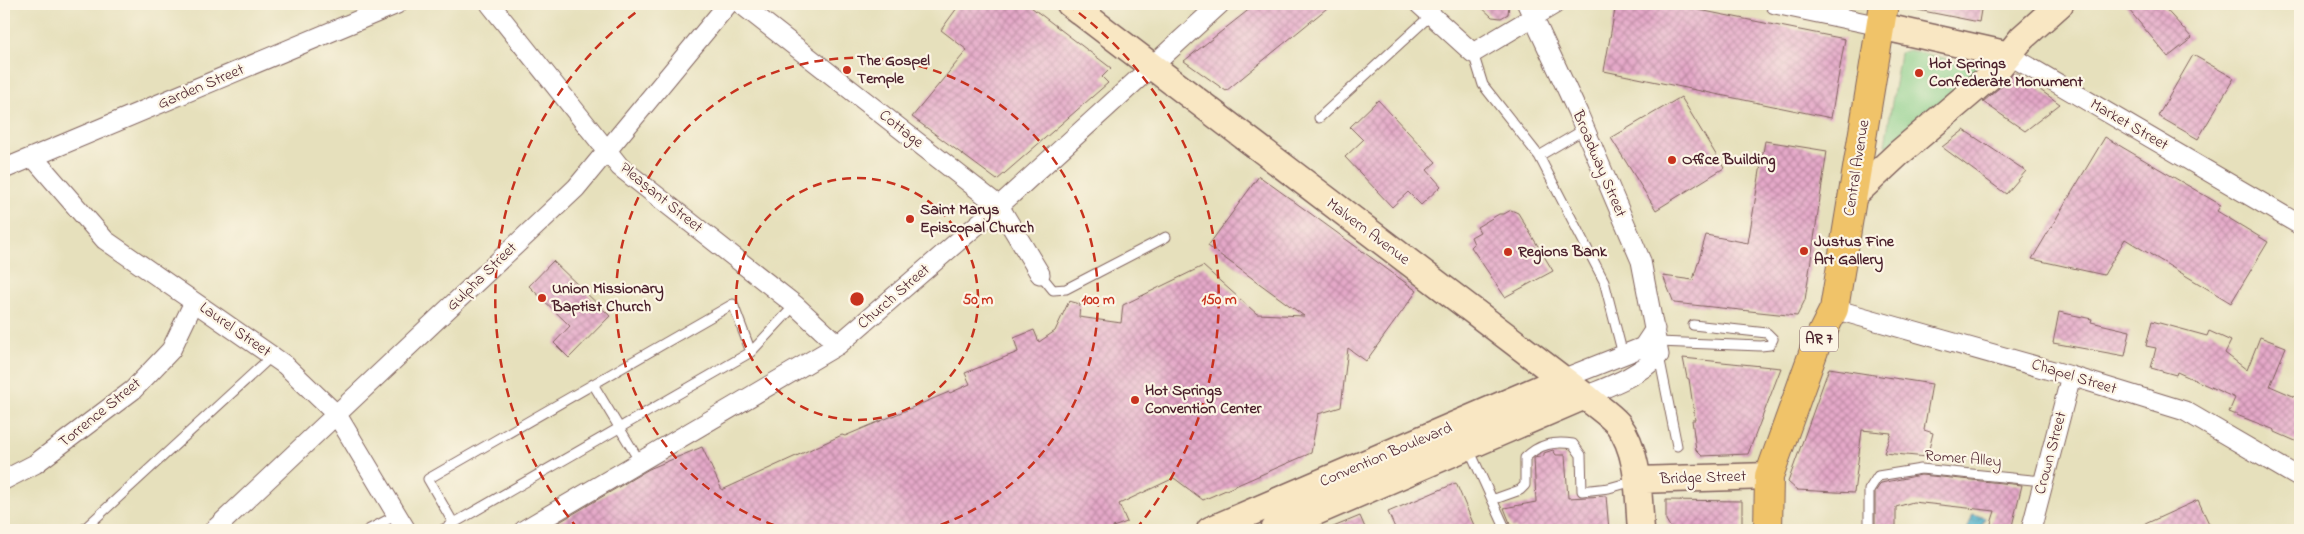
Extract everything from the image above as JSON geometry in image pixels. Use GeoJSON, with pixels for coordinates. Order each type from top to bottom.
{"type":"FeatureCollection","features":[{"type":"Feature","properties":{"kind":"main road","name":"Central Avenue"},"geometry":{"type":"LineString","coordinates":[[1768,530],[1769,476],[1816,345],[1834,309],[1882,15]]}},
{"type":"Feature","properties":{"kind":"street","name":"Garden Street"},"geometry":{"type":"LineString","coordinates":[[4,169],[397,4]]}},
{"type":"Feature","properties":{"kind":"street","name":"Pleasant Street"},"geometry":{"type":"LineString","coordinates":[[490,4],[620,167],[795,305],[838,345]]}},
{"type":"Feature","properties":{"kind":"street","name":"Gulpha Street"},"geometry":{"type":"LineString","coordinates":[[214,530],[576,188],[728,4]]}},
{"type":"Feature","properties":{"kind":"street","name":"Cottage"},"geometry":{"type":"LineString","coordinates":[[741,4],[999,206],[1040,274]]}},
{"type":"Feature","properties":{"kind":"street","name":"Malvern Avenue"},"geometry":{"type":"LineString","coordinates":[[1070,4],[1585,396],[1617,424],[1632,452],[1637,480],[1641,530]]}},
{"type":"Feature","properties":{"kind":"street","name":"Church Street"},"geometry":{"type":"LineString","coordinates":[[524,530],[838,345],[999,206],[1220,4]]}},
{"type":"Feature","properties":{"kind":"street"},"geometry":{"type":"LineString","coordinates":[[1425,9],[1473,53],[1530,10],[1555,4]]}},
{"type":"Feature","properties":{"kind":"street","name":"Market Street"},"geometry":{"type":"LineString","coordinates":[[1776,4],[1882,15],[2009,55],[2300,225]]}},
{"type":"Feature","properties":{"kind":"street"},"geometry":{"type":"LineString","coordinates":[[1852,197],[1898,154],[1995,72],[2022,38],[2060,4]]}},
{"type":"Feature","properties":{"kind":"street","name":"Broadway Street"},"geometry":{"type":"LineString","coordinates":[[1530,10],[1585,129],[1641,262],[1657,342]]}},
{"type":"Feature","properties":{"kind":"street","name":"Laurel Street"},"geometry":{"type":"LineString","coordinates":[[34,157],[105,240],[285,365],[337,415],[401,522]]}},
{"type":"Feature","properties":{"kind":"street","name":"Torrence Street"},"geometry":{"type":"LineString","coordinates":[[4,480],[35,464],[133,390],[170,350],[194,302]]}},
{"type":"Feature","properties":{"kind":"street","name":"Chapel Street"},"geometry":{"type":"LineString","coordinates":[[1834,309],[2071,376],[2185,411],[2300,478]]}},
{"type":"Feature","properties":{"kind":"street"},"geometry":{"type":"LineString","coordinates":[[1562,379],[1657,342]]}},
{"type":"Feature","properties":{"kind":"street"},"geometry":{"type":"LineString","coordinates":[[1585,396],[1636,374],[1657,342]]}},
{"type":"Feature","properties":{"kind":"street","name":"Crown Street"},"geometry":{"type":"LineString","coordinates":[[2031,530],[2071,376]]}},
{"type":"Feature","properties":{"kind":"street","name":"Convention Boulevard"},"geometry":{"type":"LineString","coordinates":[[1210,530],[1562,379]]}},
{"type":"Feature","properties":{"kind":"street","name":"Convention Boulevard"},"geometry":{"type":"LineString","coordinates":[[1274,530],[1585,396]]}},
{"type":"Feature","properties":{"kind":"street","name":"Bridge Street"},"geometry":{"type":"LineString","coordinates":[[1637,480],[1769,476]]}},
{"type":"Feature","properties":{"kind":"lane"},"geometry":{"type":"LineString","coordinates":[[1319,118],[1425,9]]}},
{"type":"Feature","properties":{"kind":"lane"},"geometry":{"type":"LineString","coordinates":[[1473,53],[1483,85],[1539,156],[1604,281],[1623,355]]}},
{"type":"Feature","properties":{"kind":"lane"},"geometry":{"type":"LineString","coordinates":[[1539,156],[1585,129]]}},
{"type":"Feature","properties":{"kind":"lane"},"geometry":{"type":"LineString","coordinates":[[1040,274],[1053,290],[1066,289],[1166,237]]}},
{"type":"Feature","properties":{"kind":"lane"},"geometry":{"type":"LineString","coordinates":[[454,524],[428,479],[733,304],[751,352]]}},
{"type":"Feature","properties":{"kind":"lane"},"geometry":{"type":"LineString","coordinates":[[442,530],[751,352],[795,305]]}},
{"type":"Feature","properties":{"kind":"lane"},"geometry":{"type":"LineString","coordinates":[[1676,446],[1657,342],[1761,346],[1770,345],[1773,339],[1767,333],[1693,325]]}},
{"type":"Feature","properties":{"kind":"lane"},"geometry":{"type":"LineString","coordinates":[[83,530],[272,356]]}},
{"type":"Feature","properties":{"kind":"lane"},"geometry":{"type":"LineString","coordinates":[[593,384],[640,462]]}},
{"type":"Feature","properties":{"kind":"lane"},"geometry":{"type":"LineString","coordinates":[[1492,500],[1520,490],[1525,486],[1525,458],[1532,450],[1544,444],[1561,442],[1573,444],[1580,455],[1582,491],[1619,486],[1637,480]]}},
{"type":"Feature","properties":{"kind":"lane"},"geometry":{"type":"LineString","coordinates":[[1468,447],[1506,530]]}},
{"type":"Feature","properties":{"kind":"lane","name":"Romer Alley"},"geometry":{"type":"LineString","coordinates":[[1869,530],[1869,490],[1878,476],[1921,469],[2043,481]]}},
{"type":"Feature","properties":{"kind":"lane"},"geometry":{"type":"LineString","coordinates":[[368,530],[401,522]]}},
{"type":"Feature","properties":{"kind":"green space"},"geometry":{"type":"Polygon","coordinates":[[[1909,50],[1978,66],[1977,75],[1888,147],[1885,145],[1900,53],[1909,50]]]}},
{"type":"Feature","properties":{"kind":"water"},"geometry":{"type":"Polygon","coordinates":[[[1973,514],[1985,518],[1980,530],[1967,530],[1973,514]]]}},
{"type":"Feature","properties":{"kind":"building"},"geometry":{"type":"Polygon","coordinates":[[[960,4],[1027,4],[1111,68],[1102,77],[1108,83],[997,180],[912,117],[967,50],[941,30],[960,4]]]}},
{"type":"Feature","properties":{"kind":"building"},"geometry":{"type":"Polygon","coordinates":[[[1256,4],[1332,4],[1226,91],[1184,61],[1256,4]]]}},
{"type":"Feature","properties":{"kind":"building"},"geometry":{"type":"Polygon","coordinates":[[[1478,4],[1509,4],[1508,14],[1501,18],[1492,17],[1478,4]]]}},
{"type":"Feature","properties":{"kind":"building"},"geometry":{"type":"Polygon","coordinates":[[[1616,4],[1669,4],[1845,39],[1831,118],[1604,71],[1616,4]]]}},
{"type":"Feature","properties":{"kind":"building"},"geometry":{"type":"Polygon","coordinates":[[[1918,4],[1982,4],[1979,22],[1918,10],[1918,4]]]}},
{"type":"Feature","properties":{"kind":"building"},"geometry":{"type":"Polygon","coordinates":[[[2124,4],[2161,4],[2192,38],[2168,57],[2124,4]]]}},
{"type":"Feature","properties":{"kind":"building"},"geometry":{"type":"Polygon","coordinates":[[[2193,55],[2234,78],[2198,139],[2158,116],[2193,55]]]}},
{"type":"Feature","properties":{"kind":"building"},"geometry":{"type":"Polygon","coordinates":[[[2016,73],[2060,104],[2025,131],[1983,102],[2016,73]]]}},
{"type":"Feature","properties":{"kind":"building","name":"Office Building"},"geometry":{"type":"Polygon","coordinates":[[[1681,97],[1724,168],[1656,210],[1611,138],[1681,97]]]}},
{"type":"Feature","properties":{"kind":"building"},"geometry":{"type":"Polygon","coordinates":[[[1378,100],[1436,162],[1427,170],[1441,186],[1421,205],[1408,192],[1392,207],[1345,157],[1363,140],[1350,127],[1378,100]]]}},
{"type":"Feature","properties":{"kind":"building"},"geometry":{"type":"Polygon","coordinates":[[[1964,130],[2026,171],[2006,194],[1942,147],[1964,130]]]}},
{"type":"Feature","properties":{"kind":"building"},"geometry":{"type":"Polygon","coordinates":[[[2105,137],[2221,205],[2217,211],[2268,242],[2231,303],[2125,239],[2104,275],[2032,259],[2105,137]]]}},
{"type":"Feature","properties":{"kind":"building"},"geometry":{"type":"Polygon","coordinates":[[[1765,141],[1827,151],[1805,300],[1797,316],[1674,303],[1663,276],[1693,280],[1706,235],[1748,243],[1765,141]]]}},
{"type":"Feature","properties":{"kind":"building","name":"Hot Springs Convention Center"},"geometry":{"type":"Polygon","coordinates":[[[1259,176],[1417,291],[1366,361],[1348,348],[1341,407],[1318,414],[1311,453],[1203,500],[1174,478],[1119,504],[1127,522],[1113,527],[1114,530],[546,530],[649,469],[702,447],[722,490],[842,435],[845,436],[950,393],[970,384],[965,373],[1018,352],[1014,338],[1034,330],[1039,342],[1055,331],[1069,301],[1080,304],[1079,317],[1121,323],[1123,305],[1203,266],[1257,314],[1304,316],[1208,246],[1259,176]]]}},
{"type":"Feature","properties":{"kind":"building","name":"Regions Bank"},"geometry":{"type":"Polygon","coordinates":[[[1511,210],[1518,213],[1553,271],[1505,297],[1471,247],[1474,244],[1471,237],[1480,232],[1477,227],[1499,214],[1504,214],[1511,210]]]}},
{"type":"Feature","properties":{"kind":"building"},"geometry":{"type":"Polygon","coordinates":[[[553,261],[610,316],[569,358],[554,343],[570,326],[529,286],[553,261]]]}},
{"type":"Feature","properties":{"kind":"building"},"geometry":{"type":"Polygon","coordinates":[[[2059,312],[2092,319],[2091,322],[2130,331],[2125,356],[2053,343],[2059,312]]]}},
{"type":"Feature","properties":{"kind":"building"},"geometry":{"type":"Polygon","coordinates":[[[2152,321],[2207,336],[2209,331],[2231,341],[2225,353],[2247,370],[2260,337],[2286,347],[2270,386],[2300,399],[2300,443],[2275,432],[2275,430],[2229,412],[2235,398],[2177,372],[2176,375],[2151,368],[2156,348],[2146,346],[2152,321]]]}},
{"type":"Feature","properties":{"kind":"building"},"geometry":{"type":"Polygon","coordinates":[[[1683,358],[1781,368],[1748,454],[1702,456],[1696,450],[1692,420],[1695,420],[1689,379],[1687,378],[1683,358]]]}},
{"type":"Feature","properties":{"kind":"building"},"geometry":{"type":"Polygon","coordinates":[[[1829,368],[1932,384],[1924,430],[1933,433],[1927,457],[1884,453],[1891,433],[1862,430],[1854,493],[1797,490],[1788,482],[1829,368]]]}},
{"type":"Feature","properties":{"kind":"building"},"geometry":{"type":"Polygon","coordinates":[[[1553,450],[1556,455],[1565,455],[1568,498],[1606,496],[1609,530],[1516,530],[1516,528],[1512,528],[1504,508],[1536,502],[1534,458],[1544,456],[1544,453],[1553,450]]]}},
{"type":"Feature","properties":{"kind":"building"},"geometry":{"type":"Polygon","coordinates":[[[1921,475],[2022,485],[2011,530],[1989,530],[1995,511],[1913,502],[1896,507],[1896,530],[1875,530],[1875,492],[1881,483],[1921,475]]]}},
{"type":"Feature","properties":{"kind":"building"},"geometry":{"type":"Polygon","coordinates":[[[1456,483],[1476,530],[1396,530],[1388,512],[1456,483]]]}},
{"type":"Feature","properties":{"kind":"building"},"geometry":{"type":"Polygon","coordinates":[[[1666,500],[1742,501],[1742,530],[1672,530],[1666,520],[1666,500]]]}},
{"type":"Feature","properties":{"kind":"building"},"geometry":{"type":"Polygon","coordinates":[[[2198,500],[2212,530],[2132,530],[2198,500]]]}},
{"type":"Feature","properties":{"kind":"building"},"geometry":{"type":"Polygon","coordinates":[[[1360,516],[1366,530],[1326,530],[1360,516]]]}},
{"type":"Feature","properties":{"kind":"place","name":"The Gospel Temple"},"geometry":{"type":"Point","coordinates":[847,70]}},
{"type":"Feature","properties":{"kind":"place","name":"Hot Springs Confederate Monument"},"geometry":{"type":"Point","coordinates":[1919,73]}},
{"type":"Feature","properties":{"kind":"place","name":"Office Building"},"geometry":{"type":"Point","coordinates":[1672,160]}},
{"type":"Feature","properties":{"kind":"place","name":"Saint Marys Episcopal Church"},"geometry":{"type":"Point","coordinates":[910,219]}},
{"type":"Feature","properties":{"kind":"place","name":"Justus Fine Art Gallery"},"geometry":{"type":"Point","coordinates":[1804,251]}},
{"type":"Feature","properties":{"kind":"place","name":"Regions Bank"},"geometry":{"type":"Point","coordinates":[1508,252]}},
{"type":"Feature","properties":{"kind":"place","name":"Union Missionary Baptist Church"},"geometry":{"type":"Point","coordinates":[542,298]}},
{"type":"Feature","properties":{"kind":"place","name":"Hot Springs Convention Center"},"geometry":{"type":"Point","coordinates":[1135,400]}}]}
